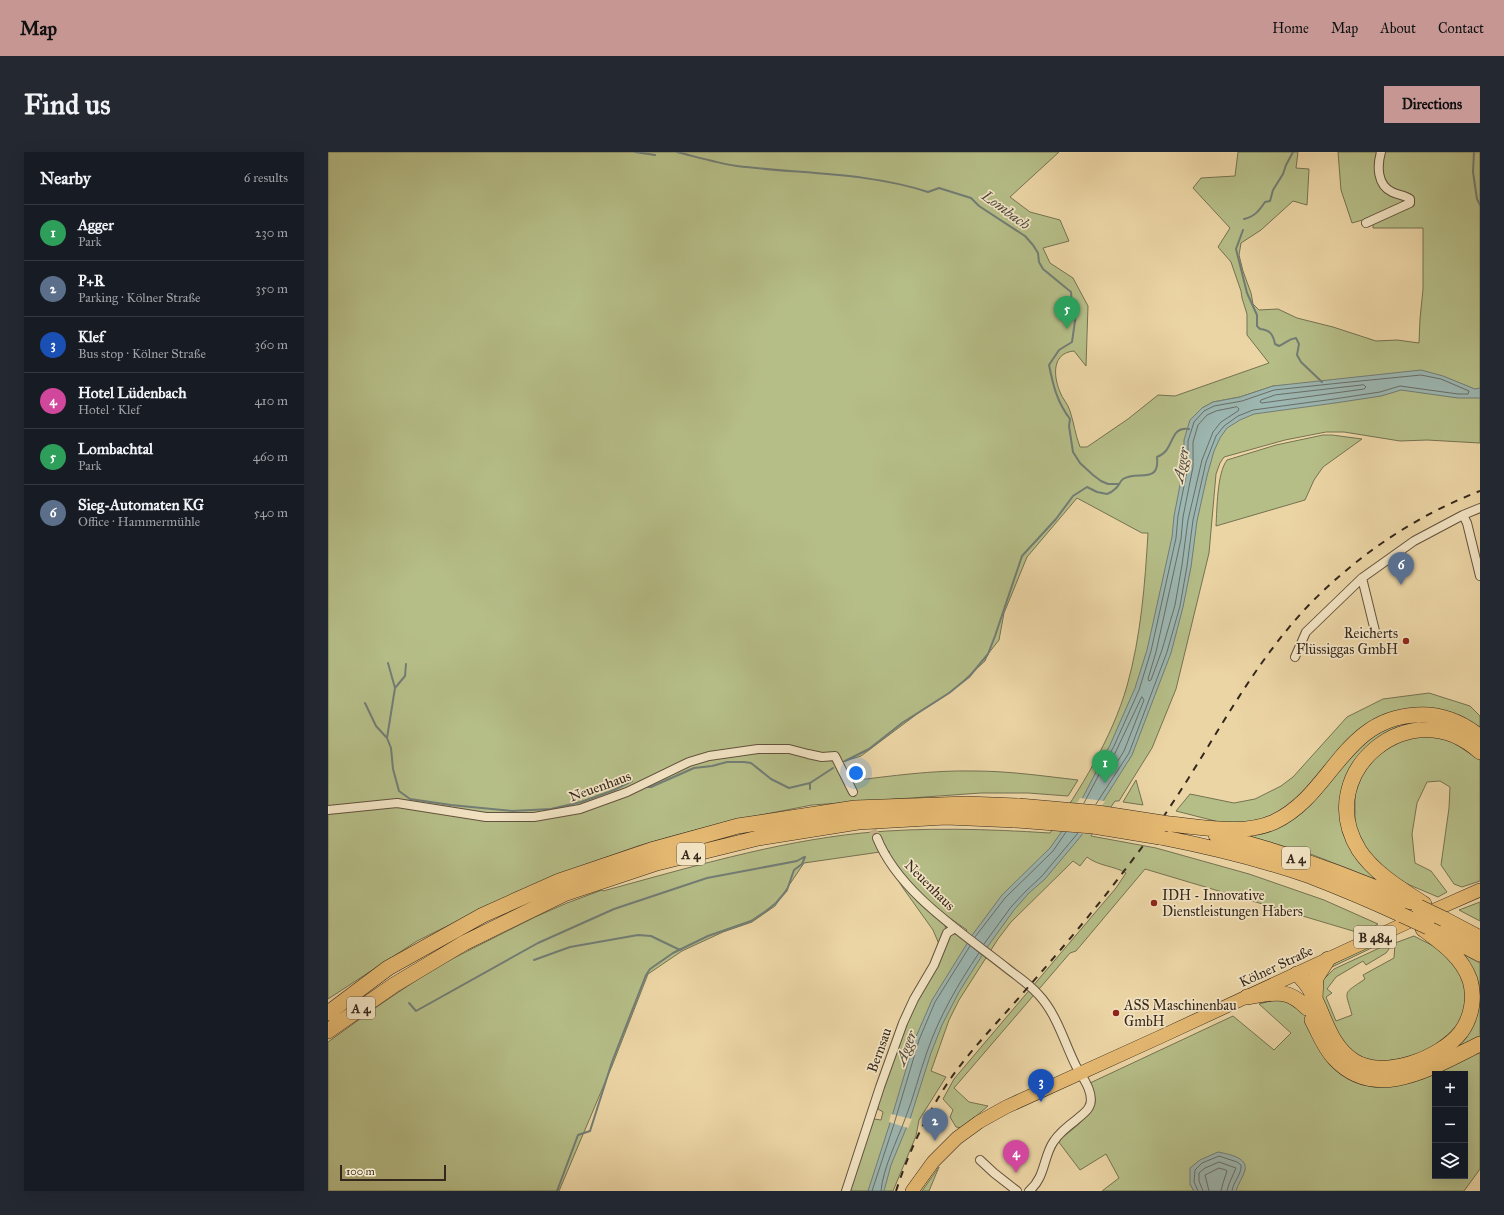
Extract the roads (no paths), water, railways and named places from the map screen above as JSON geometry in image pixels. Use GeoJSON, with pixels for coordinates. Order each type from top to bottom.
{"type":"FeatureCollection","features":[{"type":"Feature","properties":{"kind":"highway"},"geometry":{"type":"LineString","coordinates":[[1169,824],[1236,830],[1261,826],[1276,821],[1303,801],[1356,740],[1375,726],[1397,718],[1417,714],[1434,716],[1461,724],[1480,737]]}},
{"type":"Feature","properties":{"kind":"highway"},"geometry":{"type":"LineString","coordinates":[[1480,752],[1465,740],[1449,734],[1430,730],[1411,731],[1396,735],[1377,746],[1361,764],[1352,779],[1348,801],[1348,817],[1353,837],[1360,850],[1375,868],[1421,905],[1480,938]]}},
{"type":"Feature","properties":{"kind":"highway","name":"A 4"},"geometry":{"type":"LineString","coordinates":[[328,1013],[388,968],[483,915],[560,881],[651,850],[738,826],[855,808],[968,804],[1200,845],[1254,859],[1308,876],[1346,890],[1402,914],[1426,928]]}},
{"type":"Feature","properties":{"kind":"highway","name":"A 4"},"geometry":{"type":"LineString","coordinates":[[328,1031],[394,985],[464,943],[564,894],[657,863],[758,838],[858,822],[1017,813],[1098,813],[1169,824],[1257,846],[1314,863],[1421,905]]}},
{"type":"Feature","properties":{"kind":"highway"},"geometry":{"type":"LineString","coordinates":[[1426,928],[1480,954]]}},
{"type":"Feature","properties":{"kind":"highway"},"geometry":{"type":"LineString","coordinates":[[1297,974],[1298,986],[1326,1025],[1338,1047],[1346,1055],[1363,1066],[1379,1069],[1399,1067],[1428,1056],[1456,1038],[1466,1024],[1472,1007],[1472,989],[1470,980],[1461,962],[1426,928]]}},
{"type":"Feature","properties":{"kind":"highway"},"geometry":{"type":"LineString","coordinates":[[1328,959],[1316,978],[1311,1005],[1324,1043],[1335,1059],[1356,1074],[1374,1080],[1394,1080],[1412,1076],[1480,1044]]}},
{"type":"Feature","properties":{"kind":"highway"},"geometry":{"type":"LineString","coordinates":[[1247,997],[1283,992],[1311,1005]]}},
{"type":"Feature","properties":{"kind":"main road","name":"Kölner Straße"},"geometry":{"type":"LineString","coordinates":[[912,1191],[932,1162],[957,1138],[979,1122],[1006,1107],[1480,890]]}},
{"type":"Feature","properties":{"kind":"street"},"geometry":{"type":"LineString","coordinates":[[1366,223],[1410,203],[1410,198],[1392,193],[1385,187],[1381,180],[1378,173],[1381,152]]}},
{"type":"Feature","properties":{"kind":"street"},"geometry":{"type":"LineString","coordinates":[[1295,657],[1306,632],[1362,578],[1414,541],[1463,515],[1480,508]]}},
{"type":"Feature","properties":{"kind":"street"},"geometry":{"type":"LineString","coordinates":[[1463,515],[1467,523],[1480,576]]}},
{"type":"Feature","properties":{"kind":"street"},"geometry":{"type":"LineString","coordinates":[[1362,578],[1375,631]]}},
{"type":"Feature","properties":{"kind":"street","name":"Neuenhaus"},"geometry":{"type":"LineString","coordinates":[[328,810],[397,803],[486,817],[534,817],[580,809],[627,792],[689,762],[709,756],[758,749],[789,748],[822,757],[835,756],[853,792]]}},
{"type":"Feature","properties":{"kind":"street","name":"Neuenhaus"},"geometry":{"type":"LineString","coordinates":[[877,838],[892,864],[908,885],[955,928],[967,936],[1039,995],[1056,1021],[1090,1094],[1091,1101],[1089,1108],[1063,1130],[1053,1143],[1042,1175],[1029,1191]]}},
{"type":"Feature","properties":{"kind":"street","name":"Bernsau"},"geometry":{"type":"LineString","coordinates":[[846,1191],[880,1087],[903,1023],[914,999],[934,965],[947,932],[955,928]]}},
{"type":"Feature","properties":{"kind":"street"},"geometry":{"type":"LineString","coordinates":[[980,1160],[1017,1191]]}},
{"type":"Feature","properties":{"kind":"water","name":"Agger"},"geometry":{"type":"Polygon","coordinates":[[[1421,370],[1443,376],[1475,389],[1480,388],[1480,398],[1458,398],[1401,390],[1381,396],[1254,414],[1227,428],[1220,438],[1214,451],[1207,476],[1197,521],[1191,567],[1183,607],[1171,653],[1132,755],[1081,836],[1045,879],[1029,893],[1014,910],[988,946],[959,992],[942,1025],[931,1053],[910,1119],[891,1165],[884,1191],[868,1191],[915,1039],[932,1000],[973,934],[1002,895],[1050,848],[1060,834],[1083,797],[1110,745],[1135,688],[1147,650],[1172,537],[1174,516],[1184,465],[1184,440],[1190,420],[1202,408],[1213,402],[1240,397],[1273,386],[1421,370]]]}},
{"type":"Feature","properties":{"kind":"water"},"geometry":{"type":"Polygon","coordinates":[[[1218,1152],[1240,1159],[1245,1166],[1244,1173],[1236,1191],[1194,1191],[1190,1184],[1190,1168],[1200,1160],[1218,1152]]]}},
{"type":"Feature","properties":{"kind":"waterway","name":"Lombach"},"geometry":{"type":"LineString","coordinates":[[635,152],[655,155]]}},
{"type":"Feature","properties":{"kind":"waterway","name":"Lombach"},"geometry":{"type":"LineString","coordinates":[[677,152],[714,162],[737,166],[858,177],[905,185],[928,192],[939,188],[971,198],[979,206],[1025,236],[1038,253],[1039,262],[1043,269],[1071,292],[1072,305],[1076,314],[1072,342],[1059,350],[1049,365],[1056,393],[1070,419],[1069,426],[1073,452],[1080,463],[1101,481],[1108,484],[1119,484]]}},
{"type":"Feature","properties":{"kind":"waterway"},"geometry":{"type":"LineString","coordinates":[[1244,219],[1258,211],[1265,202],[1270,201],[1273,190],[1283,174],[1293,152]]}},
{"type":"Feature","properties":{"kind":"waterway"},"geometry":{"type":"LineString","coordinates":[[1474,152],[1473,172],[1477,199],[1480,205]]}},
{"type":"Feature","properties":{"kind":"waterway"},"geometry":{"type":"LineString","coordinates":[[1243,230],[1236,249],[1247,293],[1257,315],[1257,326],[1260,329],[1266,330],[1270,333],[1275,344],[1279,346],[1296,338],[1299,344],[1297,355],[1301,362],[1322,382]]}},
{"type":"Feature","properties":{"kind":"waterway"},"geometry":{"type":"LineString","coordinates":[[845,761],[869,749],[902,723],[949,693],[969,677],[988,654],[1022,556],[1056,519],[1073,496],[1087,487],[1097,492],[1107,494],[1116,488],[1123,479],[1151,474],[1155,471],[1157,466],[1157,457],[1163,454],[1178,431],[1182,429],[1189,429]]}},
{"type":"Feature","properties":{"kind":"waterway"},"geometry":{"type":"LineString","coordinates":[[388,663],[395,688]]}},
{"type":"Feature","properties":{"kind":"waterway"},"geometry":{"type":"LineString","coordinates":[[406,664],[405,676],[395,688],[387,738],[391,748],[393,769],[399,791],[410,799],[512,811],[551,809],[581,802],[614,790],[632,781]]}},
{"type":"Feature","properties":{"kind":"waterway"},"geometry":{"type":"LineString","coordinates":[[365,703],[376,726],[387,738]]}},
{"type":"Feature","properties":{"kind":"waterway"},"geometry":{"type":"LineString","coordinates":[[646,787],[651,787],[694,768],[712,766],[727,762],[751,763],[771,779],[789,788],[810,783]]}},
{"type":"Feature","properties":{"kind":"waterway"},"geometry":{"type":"LineString","coordinates":[[810,789],[810,783],[833,768]]}},
{"type":"Feature","properties":{"kind":"waterway"},"geometry":{"type":"LineString","coordinates":[[409,1003],[416,1011],[538,943],[614,909],[707,878],[797,861],[804,857]]}},
{"type":"Feature","properties":{"kind":"waterway"},"geometry":{"type":"LineString","coordinates":[[557,1191],[578,1135],[590,1131],[612,1062],[646,975],[650,969],[673,953],[708,936],[751,921],[766,911],[776,903],[787,890],[794,870],[802,864],[805,857]]}},
{"type":"Feature","properties":{"kind":"waterway"},"geometry":{"type":"LineString","coordinates":[[534,960],[570,947],[638,935],[651,936],[680,950]]}},
{"type":"Feature","properties":{"kind":"tunnel"},"geometry":{"type":"LineString","coordinates":[[867,819],[877,838]]}},
{"type":"Feature","properties":{"kind":"railway"},"geometry":{"type":"LineString","coordinates":[[896,1191],[919,1133],[942,1091],[951,1078],[977,1045],[1076,931],[1151,835],[1188,779],[1243,690],[1273,647],[1307,607],[1326,588],[1366,554],[1432,512],[1480,491]]}},
{"type":"Feature","properties":{"kind":"place","name":"Lombachtal"},"geometry":{"type":"Point","coordinates":[1067,329]}},
{"type":"Feature","properties":{"kind":"place","name":"Sieg-Automaten KG"},"geometry":{"type":"Point","coordinates":[1401,585]}},
{"type":"Feature","properties":{"kind":"place","name":"Reicherts Flüssiggas GmbH"},"geometry":{"type":"Point","coordinates":[1406,641]}},
{"type":"Feature","properties":{"kind":"place","name":"Agger"},"geometry":{"type":"Point","coordinates":[1105,783]}},
{"type":"Feature","properties":{"kind":"place","name":"IDH - Innovative Dienstleistungen Habers"},"geometry":{"type":"Point","coordinates":[1154,903]}},
{"type":"Feature","properties":{"kind":"place","name":"ASS Maschinenbau GmbH"},"geometry":{"type":"Point","coordinates":[1116,1013]}},
{"type":"Feature","properties":{"kind":"place","name":"Klef"},"geometry":{"type":"Point","coordinates":[1041,1102]}},
{"type":"Feature","properties":{"kind":"place","name":"P+R"},"geometry":{"type":"Point","coordinates":[935,1141]}},
{"type":"Feature","properties":{"kind":"place","name":"Hotel Lüdenbach"},"geometry":{"type":"Point","coordinates":[1016,1173]}}]}
